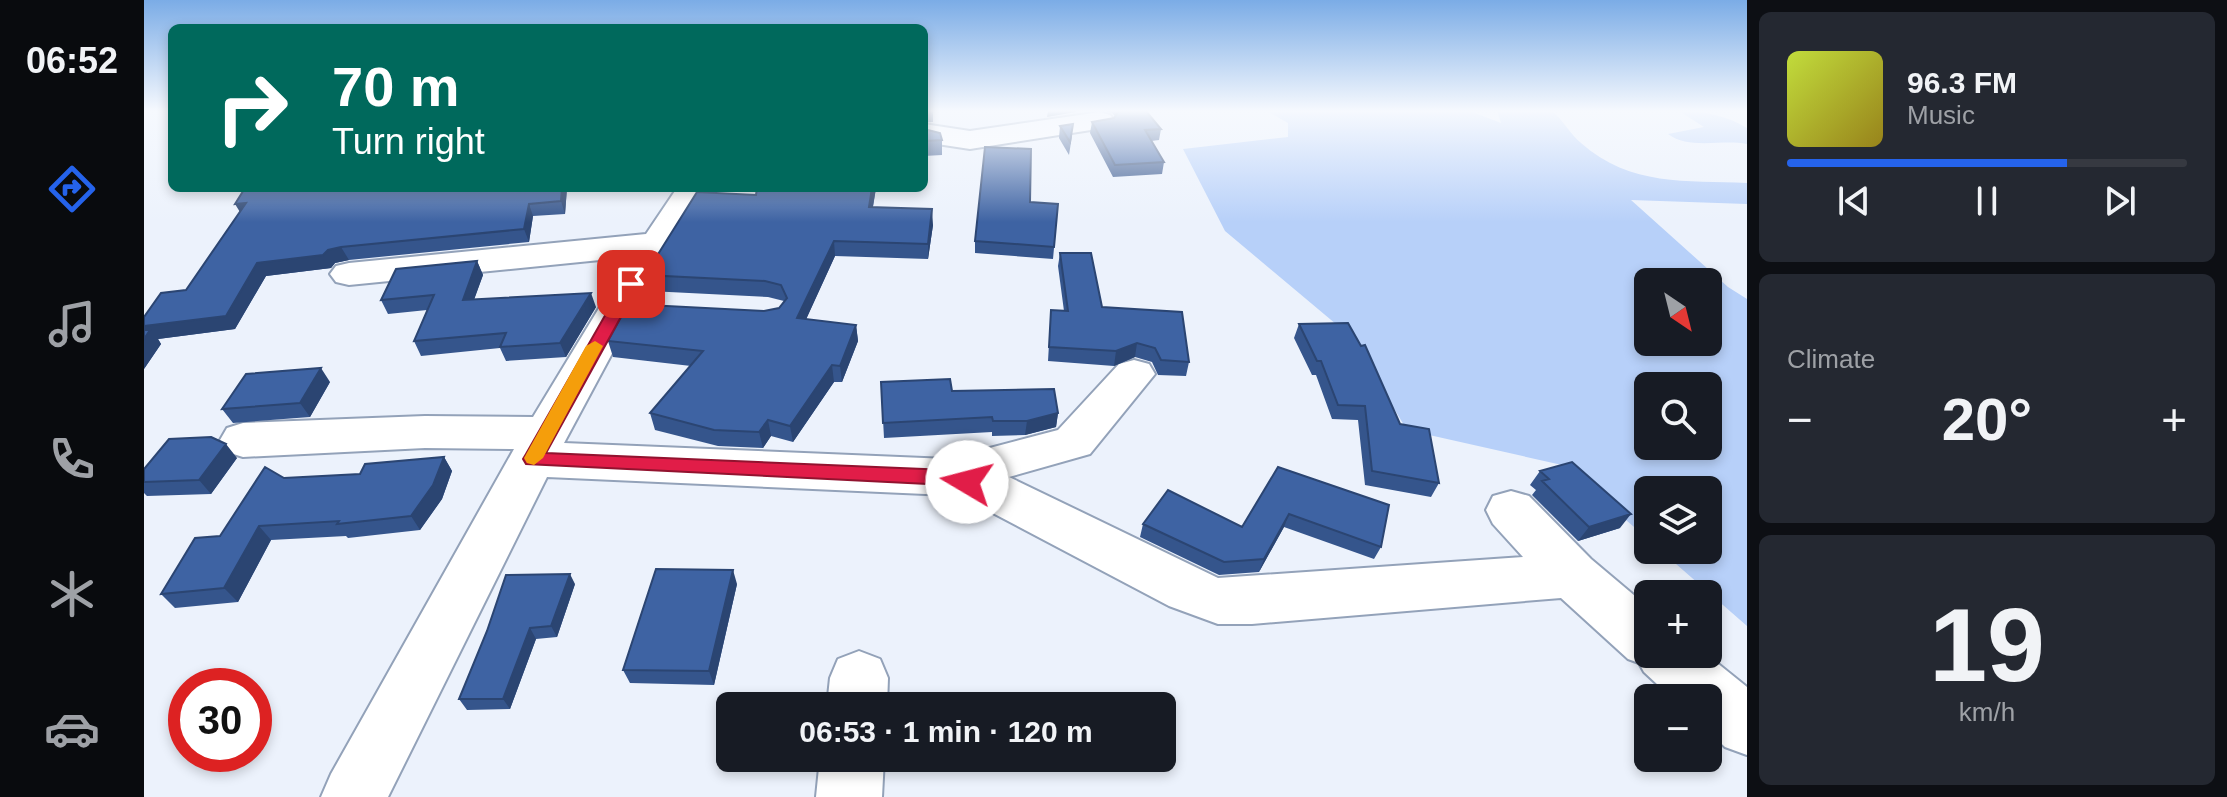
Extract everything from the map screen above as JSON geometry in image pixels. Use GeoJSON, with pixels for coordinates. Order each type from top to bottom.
{"type":"FeatureCollection","features":[{"type":"Feature","properties":{"kind":"street"},"geometry":{"type":"LineString","coordinates":[[983,148],[989,152],[1030,155]]}},
{"type":"Feature","properties":{"kind":"street"},"geometry":{"type":"LineString","coordinates":[[354,797],[539,446],[640,306],[656,244],[690,192]]}},
{"type":"Feature","properties":{"kind":"street"},"geometry":{"type":"LineString","coordinates":[[349,274],[656,244]]}},
{"type":"Feature","properties":{"kind":"street"},"geometry":{"type":"LineString","coordinates":[[948,477],[1074,442],[1134,374]]}},
{"type":"Feature","properties":{"kind":"street"},"geometry":{"type":"LineString","coordinates":[[243,440],[425,432],[539,446],[948,477],[985,487],[1188,590],[1218,601],[1572,575]]}},
{"type":"Feature","properties":{"kind":"street"},"geometry":{"type":"LineString","coordinates":[[1511,510],[1572,575],[1634,629]]}},
{"type":"Feature","properties":{"kind":"street"},"geometry":{"type":"LineString","coordinates":[[1680,668],[1747,726]]}},
{"type":"Feature","properties":{"kind":"street"},"geometry":{"type":"LineString","coordinates":[[849,797],[851,772]]}},
{"type":"Feature","properties":{"kind":"shaded area"},"geometry":{"type":"Polygon","coordinates":[[[1588,148],[1619,167],[1639,174],[1681,181],[1747,183],[1747,204],[1631,200],[1707,268],[1634,268],[1634,356],[1722,356],[1722,282],[1747,299],[1747,626],[1722,604],[1722,580],[1694,580],[1676,564],[1722,564],[1722,476],[1634,476],[1634,527],[1562,465],[1407,430],[1349,335],[1225,231],[1183,149],[1588,148]]]}},
{"type":"Feature","properties":{"kind":"building"},"geometry":{"type":"Polygon","coordinates":[[[985,148],[1031,149],[1030,202],[1058,204],[1054,247],[975,241],[985,148]]]}},
{"type":"Feature","properties":{"kind":"building"},"geometry":{"type":"Polygon","coordinates":[[[1106,148],[1156,148],[1164,162],[1115,165],[1106,148]]]}},
{"type":"Feature","properties":{"kind":"building"},"geometry":{"type":"Polygon","coordinates":[[[242,192],[562,192],[561,201],[529,204],[524,229],[341,247],[328,250],[323,255],[257,263],[226,316],[144,326],[144,317],[161,293],[186,290],[246,203],[235,204],[242,192]]]}},
{"type":"Feature","properties":{"kind":"building"},"geometry":{"type":"Polygon","coordinates":[[[697,192],[756,195],[756,192],[871,192],[869,207],[932,209],[928,244],[834,241],[797,318],[856,325],[840,366],[832,365],[790,426],[768,420],[759,432],[714,430],[650,413],[703,351],[608,341],[628,304],[764,311],[779,308],[787,298],[781,285],[765,281],[645,275],[697,192]]]}},
{"type":"Feature","properties":{"kind":"building"},"geometry":{"type":"Polygon","coordinates":[[[1060,253],[1091,253],[1102,307],[1182,312],[1189,362],[1161,360],[1155,348],[1137,343],[1116,351],[1049,347],[1051,310],[1068,311],[1060,253]]]}},
{"type":"Feature","properties":{"kind":"building"},"geometry":{"type":"Polygon","coordinates":[[[477,261],[463,300],[591,293],[560,343],[500,347],[506,333],[414,341],[434,295],[381,300],[396,269],[477,261]]]}},
{"type":"Feature","properties":{"kind":"building"},"geometry":{"type":"Polygon","coordinates":[[[1348,323],[1361,346],[1365,345],[1400,424],[1429,429],[1439,483],[1372,471],[1365,406],[1338,405],[1321,361],[1317,361],[1299,324],[1348,323]]]}},
{"type":"Feature","properties":{"kind":"building"},"geometry":{"type":"Polygon","coordinates":[[[321,368],[300,403],[222,409],[246,374],[321,368]]]}},
{"type":"Feature","properties":{"kind":"building"},"geometry":{"type":"Polygon","coordinates":[[[950,379],[952,391],[1054,389],[1058,413],[1027,421],[993,421],[992,417],[883,423],[881,382],[950,379]]]}},
{"type":"Feature","properties":{"kind":"building"},"geometry":{"type":"Polygon","coordinates":[[[211,437],[226,444],[199,480],[144,482],[144,469],[169,439],[211,437]]]}},
{"type":"Feature","properties":{"kind":"building"},"geometry":{"type":"Polygon","coordinates":[[[444,457],[433,485],[411,516],[337,524],[339,521],[259,526],[224,588],[161,594],[195,538],[220,536],[265,467],[284,478],[360,474],[365,464],[444,457]]]}},
{"type":"Feature","properties":{"kind":"building"},"geometry":{"type":"Polygon","coordinates":[[[1572,462],[1631,514],[1589,527],[1542,481],[1549,479],[1540,471],[1572,462]]]}},
{"type":"Feature","properties":{"kind":"building"},"geometry":{"type":"Polygon","coordinates":[[[1278,467],[1389,505],[1381,547],[1289,514],[1264,559],[1224,562],[1143,524],[1168,490],[1242,527],[1278,467]]]}},
{"type":"Feature","properties":{"kind":"building"},"geometry":{"type":"Polygon","coordinates":[[[656,569],[733,570],[709,671],[623,670],[656,569]]]}},
{"type":"Feature","properties":{"kind":"building"},"geometry":{"type":"Polygon","coordinates":[[[570,574],[551,626],[530,628],[503,699],[459,699],[506,575],[570,574]]]}},
{"type":"Feature","properties":{"kind":"slow traffic"},"geometry":{"type":"LineString","coordinates":[[534,458],[595,346]]}},
{"type":"Feature","properties":{"kind":"route"},"geometry":{"type":"LineString","coordinates":[[631,284],[533,459],[948,477],[967,482]]}}]}
